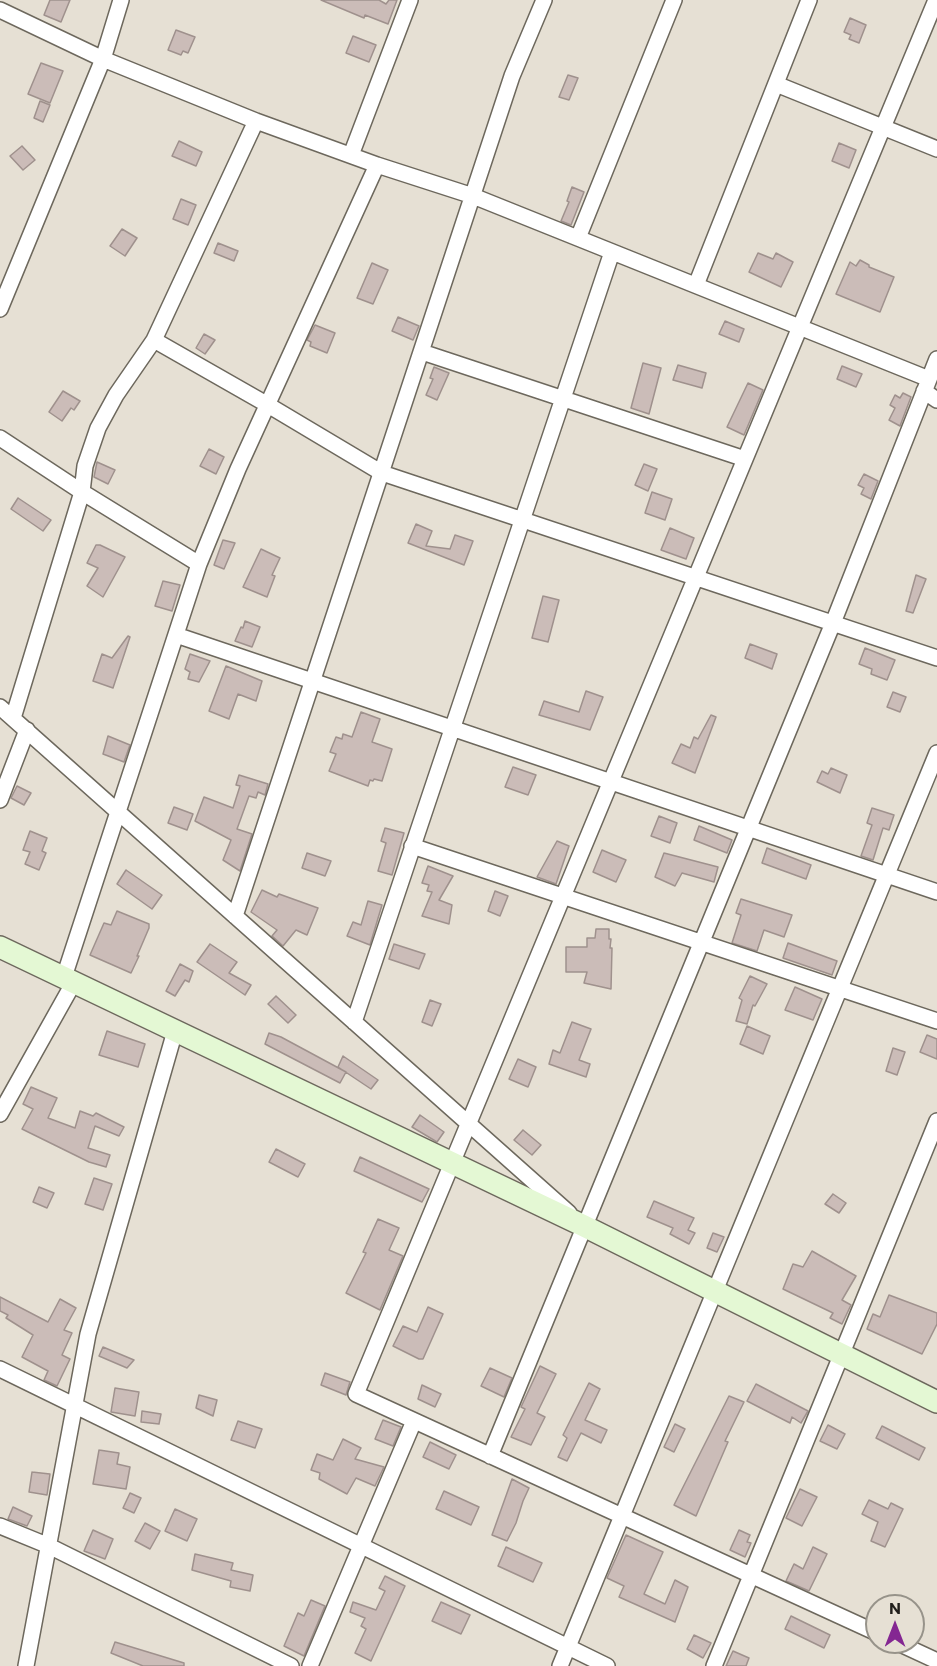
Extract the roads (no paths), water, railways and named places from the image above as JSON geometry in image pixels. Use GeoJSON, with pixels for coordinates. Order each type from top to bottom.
{"type":"FeatureCollection","features":[{"type":"Feature","properties":{"kind":"main road"},"geometry":{"type":"LineString","coordinates":[[0,947],[585,1226],[937,1402]]}},
{"type":"Feature","properties":{"kind":"street"},"geometry":{"type":"LineString","coordinates":[[0,309],[103,58],[121,0]]}},
{"type":"Feature","properties":{"kind":"street"},"geometry":{"type":"LineString","coordinates":[[351,155],[410,0]]}},
{"type":"Feature","properties":{"kind":"street"},"geometry":{"type":"LineString","coordinates":[[235,916],[512,76],[544,0]]}},
{"type":"Feature","properties":{"kind":"street"},"geometry":{"type":"LineString","coordinates":[[578,238],[674,0]]}},
{"type":"Feature","properties":{"kind":"street"},"geometry":{"type":"LineString","coordinates":[[696,285],[809,0]]}},
{"type":"Feature","properties":{"kind":"street"},"geometry":{"type":"LineString","coordinates":[[865,1628],[356,1394],[936,0]]}},
{"type":"Feature","properties":{"kind":"street"},"geometry":{"type":"LineString","coordinates":[[0,10],[103,58],[256,121],[377,165],[473,196],[800,327],[930,390]]}},
{"type":"Feature","properties":{"kind":"street"},"geometry":{"type":"LineString","coordinates":[[776,84],[937,149]]}},
{"type":"Feature","properties":{"kind":"street"},"geometry":{"type":"LineString","coordinates":[[13,718],[82,492],[85,466],[98,428],[116,395],[154,340],[256,121]]}},
{"type":"Feature","properties":{"kind":"street"},"geometry":{"type":"LineString","coordinates":[[0,1114],[69,980],[118,812],[199,564],[238,469],[377,165]]}},
{"type":"Feature","properties":{"kind":"street"},"geometry":{"type":"LineString","coordinates":[[354,1022],[612,252]]}},
{"type":"Feature","properties":{"kind":"street"},"geometry":{"type":"LineString","coordinates":[[154,340],[382,473],[937,658]]}},
{"type":"Feature","properties":{"kind":"street"},"geometry":{"type":"LineString","coordinates":[[422,352],[745,459]]}},
{"type":"Feature","properties":{"kind":"street"},"geometry":{"type":"LineString","coordinates":[[490,1456],[930,390],[937,359]]}},
{"type":"Feature","properties":{"kind":"street"},"geometry":{"type":"LineString","coordinates":[[0,438],[199,564]]}},
{"type":"Feature","properties":{"kind":"street"},"geometry":{"type":"LineString","coordinates":[[176,635],[937,892]]}},
{"type":"Feature","properties":{"kind":"street"},"geometry":{"type":"LineString","coordinates":[[0,706],[585,1226]]}},
{"type":"Feature","properties":{"kind":"street"},"geometry":{"type":"LineString","coordinates":[[0,798],[27,730]]}},
{"type":"Feature","properties":{"kind":"street"},"geometry":{"type":"LineString","coordinates":[[560,1666],[937,753]]}},
{"type":"Feature","properties":{"kind":"street"},"geometry":{"type":"LineString","coordinates":[[412,846],[937,1021]]}},
{"type":"Feature","properties":{"kind":"street"},"geometry":{"type":"LineString","coordinates":[[26,1666],[88,1334],[175,1031]]}},
{"type":"Feature","properties":{"kind":"street"},"geometry":{"type":"LineString","coordinates":[[714,1666],[937,1121]]}},
{"type":"Feature","properties":{"kind":"street"},"geometry":{"type":"LineString","coordinates":[[0,1369],[607,1666]]}},
{"type":"Feature","properties":{"kind":"street"},"geometry":{"type":"LineString","coordinates":[[310,1666],[414,1421]]}},
{"type":"Feature","properties":{"kind":"street"},"geometry":{"type":"LineString","coordinates":[[0,1526],[49,1546],[291,1666]]}},
{"type":"Feature","properties":{"kind":"street"},"geometry":{"type":"LineString","coordinates":[[922,1654],[937,1661]]}}]}
